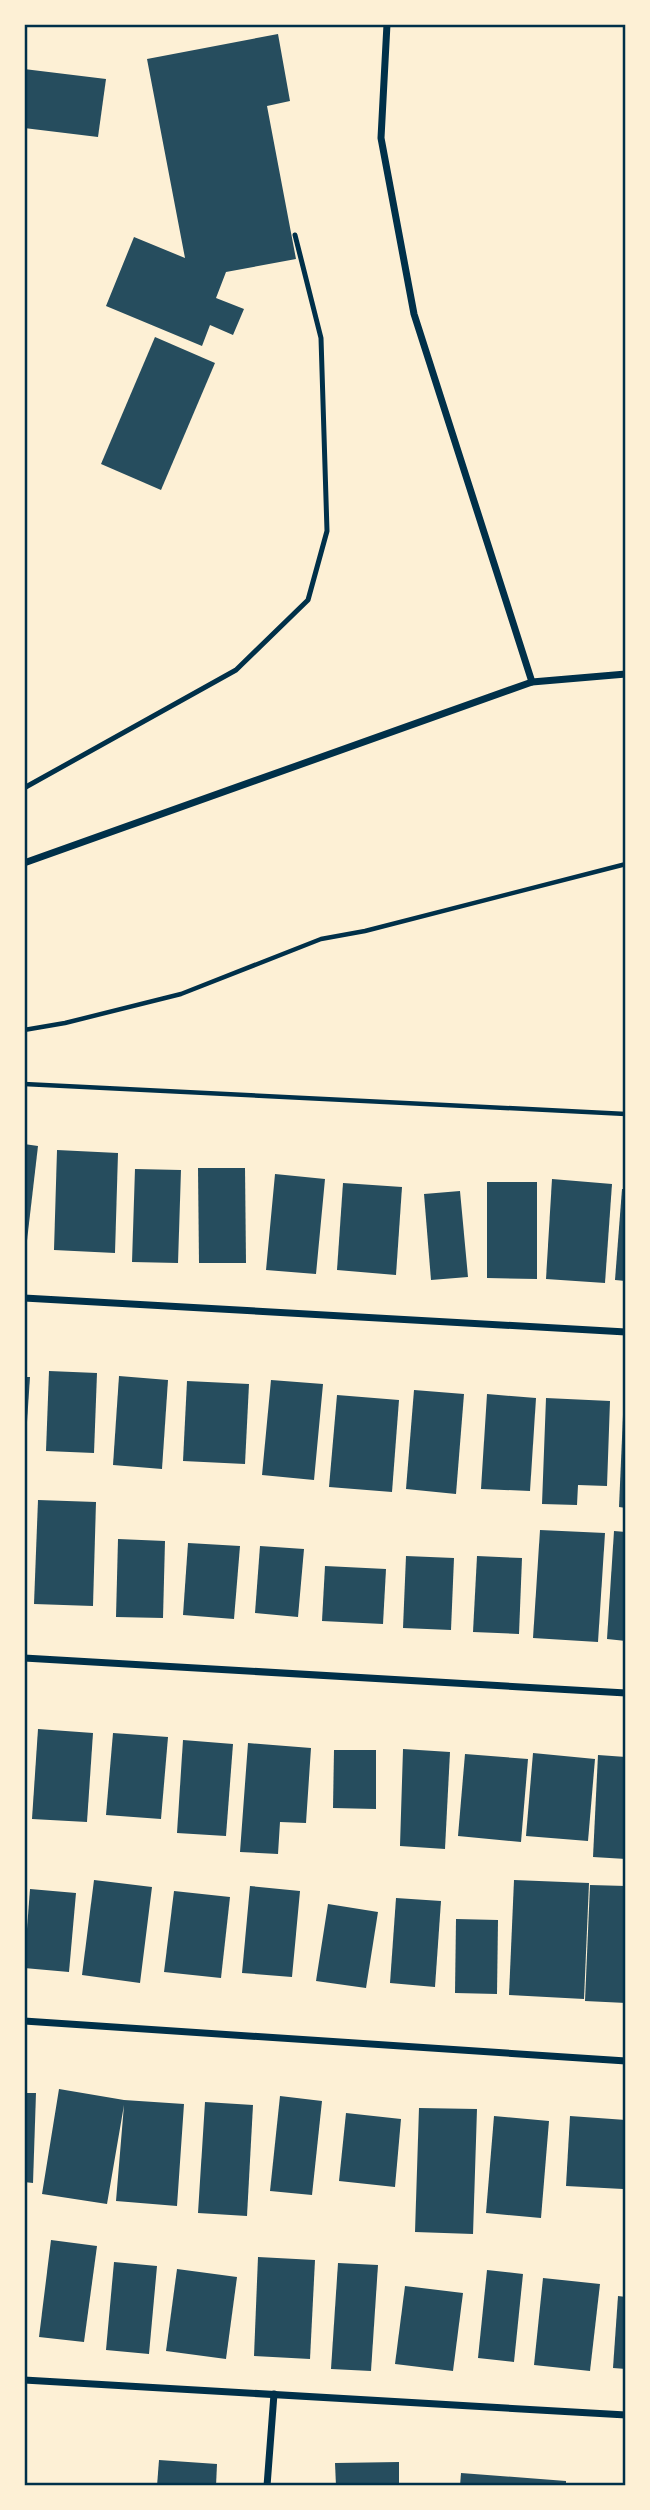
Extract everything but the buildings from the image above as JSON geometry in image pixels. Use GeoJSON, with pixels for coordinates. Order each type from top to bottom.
{"type":"FeatureCollection","features":[{"type":"Feature","properties":{"kind":"street"},"geometry":{"type":"LineString","coordinates":[[387,24],[381,138],[414,314],[533,682]]}},
{"type":"Feature","properties":{"kind":"street"},"geometry":{"type":"LineString","coordinates":[[24,863],[533,682],[625,674]]}},
{"type":"Feature","properties":{"kind":"street"},"geometry":{"type":"LineString","coordinates":[[24,1298],[625,1332]]}},
{"type":"Feature","properties":{"kind":"street"},"geometry":{"type":"LineString","coordinates":[[24,1658],[625,1693]]}},
{"type":"Feature","properties":{"kind":"street"},"geometry":{"type":"LineString","coordinates":[[24,2021],[625,2061]]}},
{"type":"Feature","properties":{"kind":"street"},"geometry":{"type":"LineString","coordinates":[[24,2380],[625,2415]]}},
{"type":"Feature","properties":{"kind":"street"},"geometry":{"type":"LineString","coordinates":[[267,2486],[274,2393]]}},
{"type":"Feature","properties":{"kind":"lane"},"geometry":{"type":"LineString","coordinates":[[24,788],[236,670],[308,600],[327,531],[322,352],[321,338],[295,235]]}},
{"type":"Feature","properties":{"kind":"path"},"geometry":{"type":"LineString","coordinates":[[24,1030],[65,1023],[181,994],[321,939],[365,931],[625,864]]}},
{"type":"Feature","properties":{"kind":"path"},"geometry":{"type":"LineString","coordinates":[[24,1084],[625,1114]]}}]}
